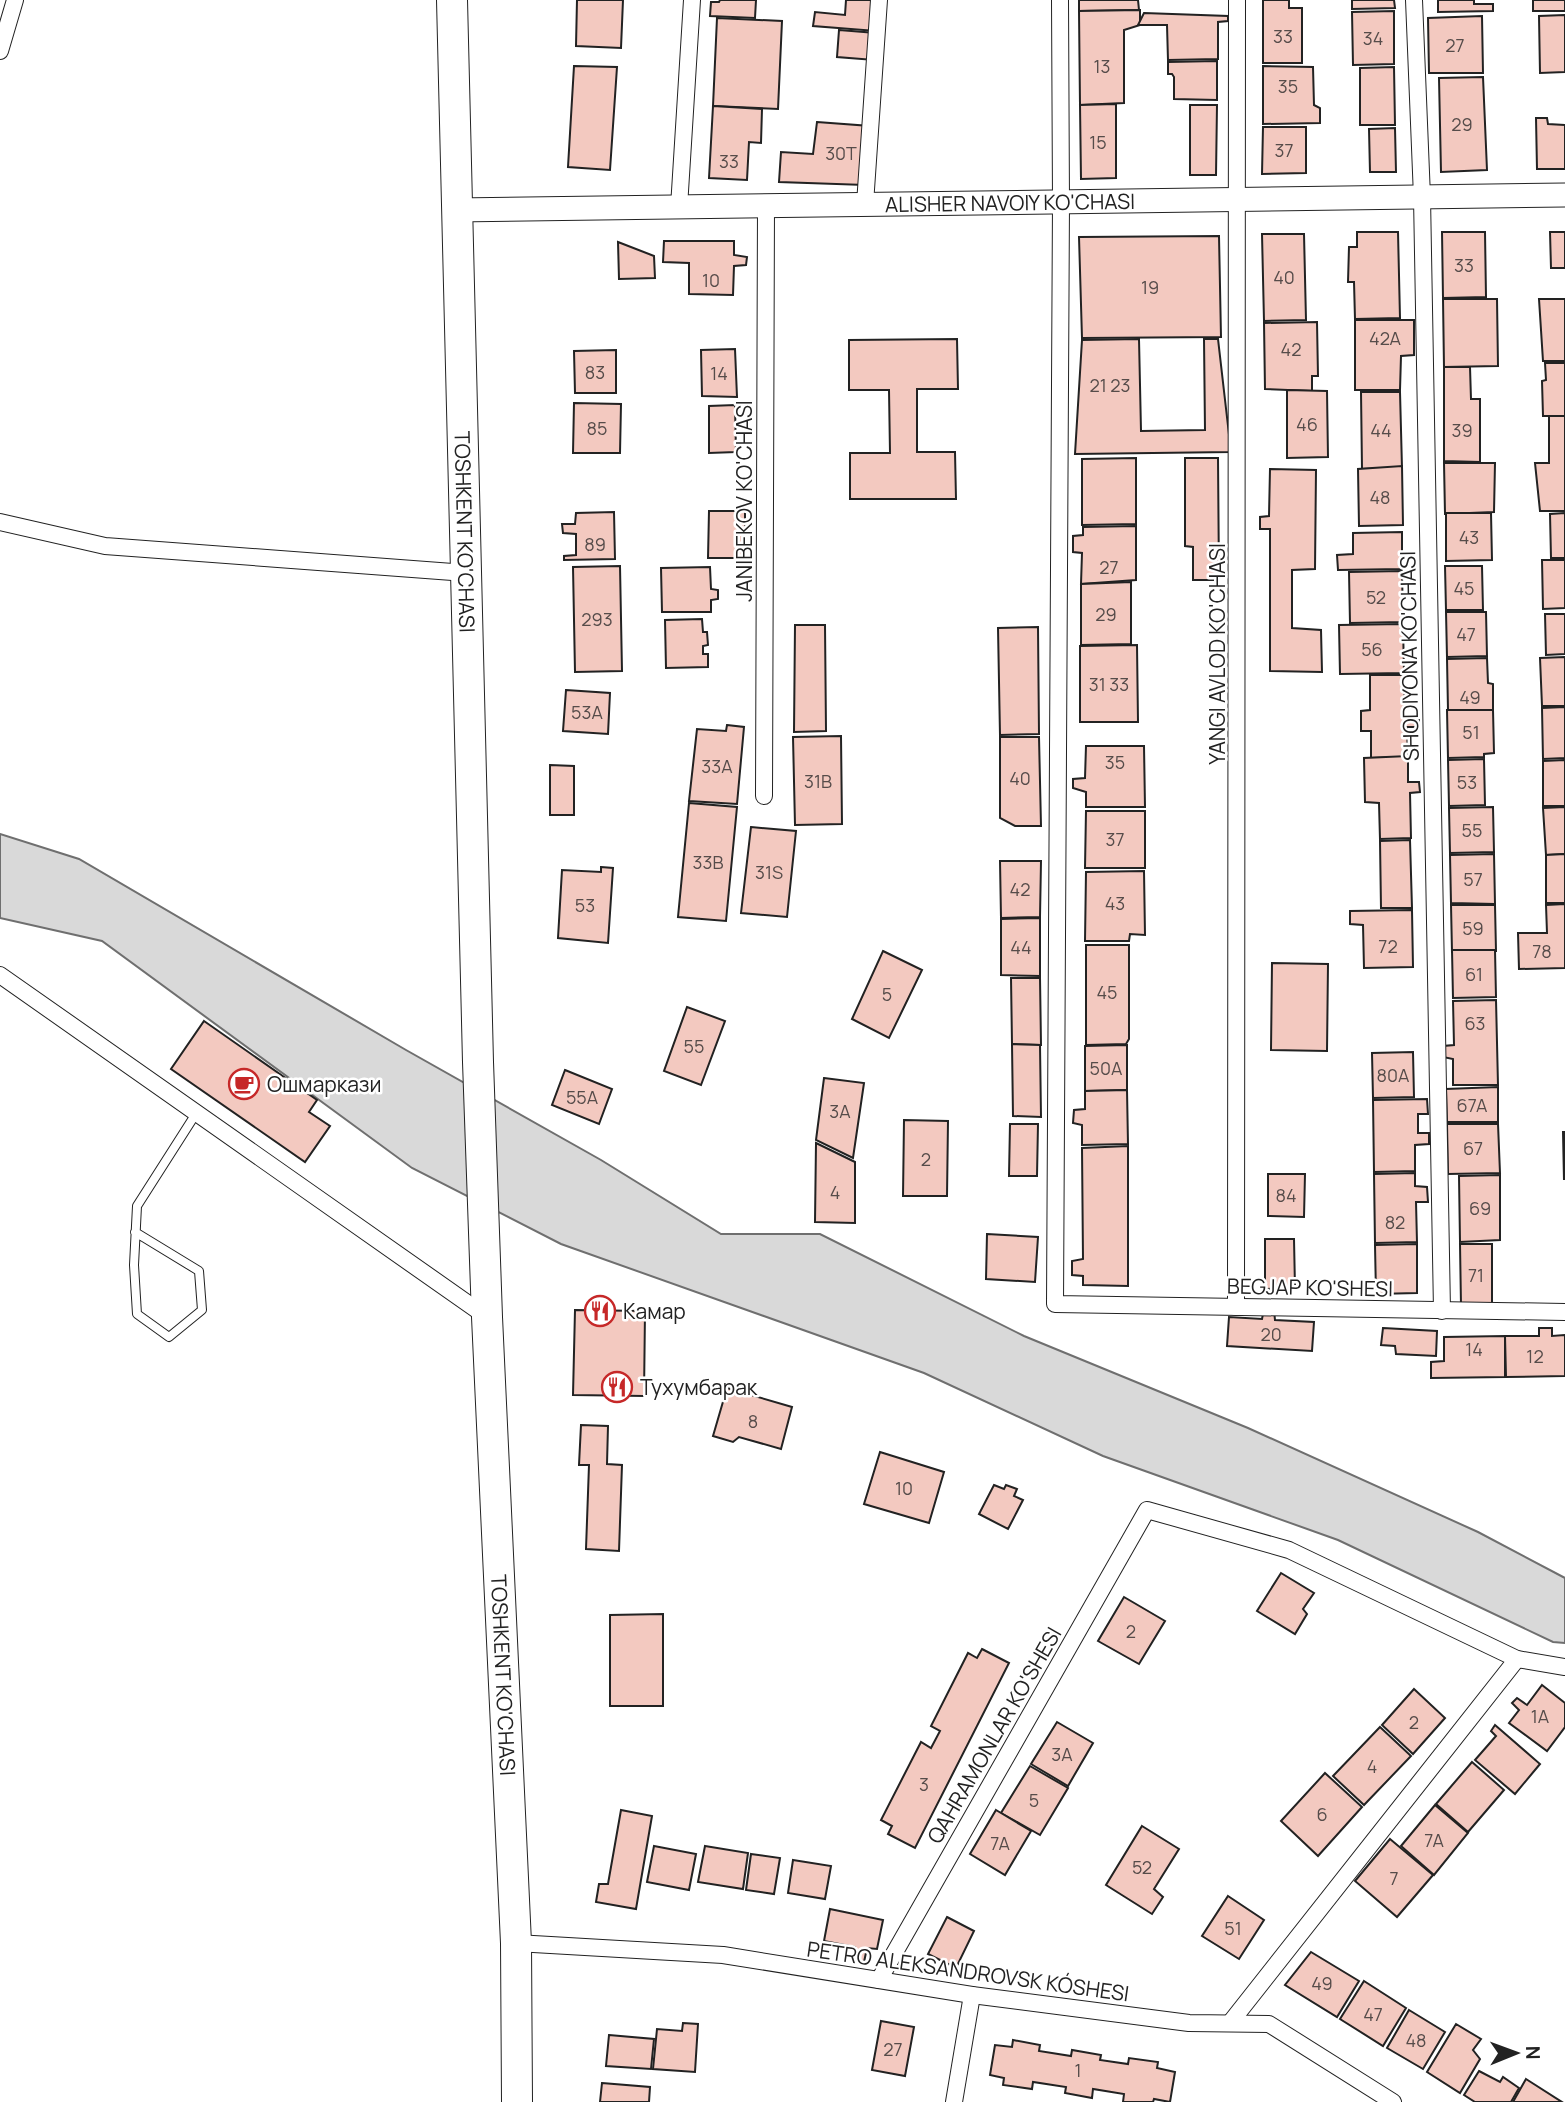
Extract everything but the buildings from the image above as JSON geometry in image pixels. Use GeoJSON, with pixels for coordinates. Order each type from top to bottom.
{"type":"FeatureCollection","features":[{"type":"Feature","properties":{"kind":"highway","name":"TOSHKENT KO'CHASI"},"geometry":{"type":"LineString","coordinates":[[452,0],[478,1062],[516,1943],[517,2102]]}},
{"type":"Feature","properties":{"kind":"street"},"geometry":{"type":"LineString","coordinates":[[0,51],[15,0]]}},
{"type":"Feature","properties":{"kind":"street"},"geometry":{"type":"LineString","coordinates":[[679,207],[692,0]]}},
{"type":"Feature","properties":{"kind":"street"},"geometry":{"type":"LineString","coordinates":[[865,204],[879,0]]}},
{"type":"Feature","properties":{"kind":"street"},"geometry":{"type":"LineString","coordinates":[[1060,0],[1061,202]]}},
{"type":"Feature","properties":{"kind":"street","name":"YANGI AVLOD KO'CHASI"},"geometry":{"type":"LineString","coordinates":[[1236,1307],[1237,0]]}},
{"type":"Feature","properties":{"kind":"street","name":"SHODIYONA KO'CHASI"},"geometry":{"type":"LineString","coordinates":[[1414,0],[1422,197],[1442,1311]]}},
{"type":"Feature","properties":{"kind":"street","name":"ALISHER NAVOIY KO'CHASI"},"geometry":{"type":"LineString","coordinates":[[456,210],[1565,195]]}},
{"type":"Feature","properties":{"kind":"street","name":"BEGJAP KO'SHESI"},"geometry":{"type":"LineString","coordinates":[[1061,202],[1055,1304],[1565,1312]]}},
{"type":"Feature","properties":{"kind":"street","name":"JANIBEKOV KO'CHASI"},"geometry":{"type":"LineString","coordinates":[[764,796],[766,206]]}},
{"type":"Feature","properties":{"kind":"street"},"geometry":{"type":"LineString","coordinates":[[0,522],[104,546],[466,573]]}},
{"type":"Feature","properties":{"kind":"street"},"geometry":{"type":"LineString","coordinates":[[0,975],[487,1317]]}},
{"type":"Feature","properties":{"kind":"street","name":"QAHRAMONLAR KO'SHESI"},"geometry":{"type":"LineString","coordinates":[[879,1980],[1147,1510],[1289,1550],[1517,1659]]}},
{"type":"Feature","properties":{"kind":"street"},"geometry":{"type":"LineString","coordinates":[[1230,2023],[1517,1659],[1565,1667]]}},
{"type":"Feature","properties":{"kind":"street","name":"PETRO ALEKSANDROVSK KÓSHESI"},"geometry":{"type":"LineString","coordinates":[[516,1943],[723,1955],[972,1995],[1189,2023],[1269,2024],[1393,2102]]}},
{"type":"Feature","properties":{"kind":"street"},"geometry":{"type":"LineString","coordinates":[[954,2102],[972,1995]]}},
{"type":"Feature","properties":{"kind":"lane"},"geometry":{"type":"LineString","coordinates":[[135,1232],[199,1271],[202,1310],[169,1337],[137,1314],[134,1265],[135,1232],[137,1206],[197,1112]]}},
{"type":"Feature","properties":{"kind":"shaded area"},"geometry":{"type":"Polygon","coordinates":[[[0,834],[79,859],[406,1050],[601,1160],[721,1234],[820,1234],[1024,1336],[1248,1428],[1478,1532],[1565,1578],[1565,1643],[1553,1642],[1338,1540],[1103,1456],[924,1373],[561,1244],[412,1168],[102,941],[0,918],[0,834]]]}},
{"type":"Feature","properties":{"kind":"place","name":"Ошмаркази"},"geometry":{"type":"Point","coordinates":[244,1084]}},
{"type":"Feature","properties":{"kind":"place","name":"Камар"},"geometry":{"type":"Point","coordinates":[600,1311]}},
{"type":"Feature","properties":{"kind":"place","name":"Тухумбарак"},"geometry":{"type":"Point","coordinates":[617,1387]}}]}
